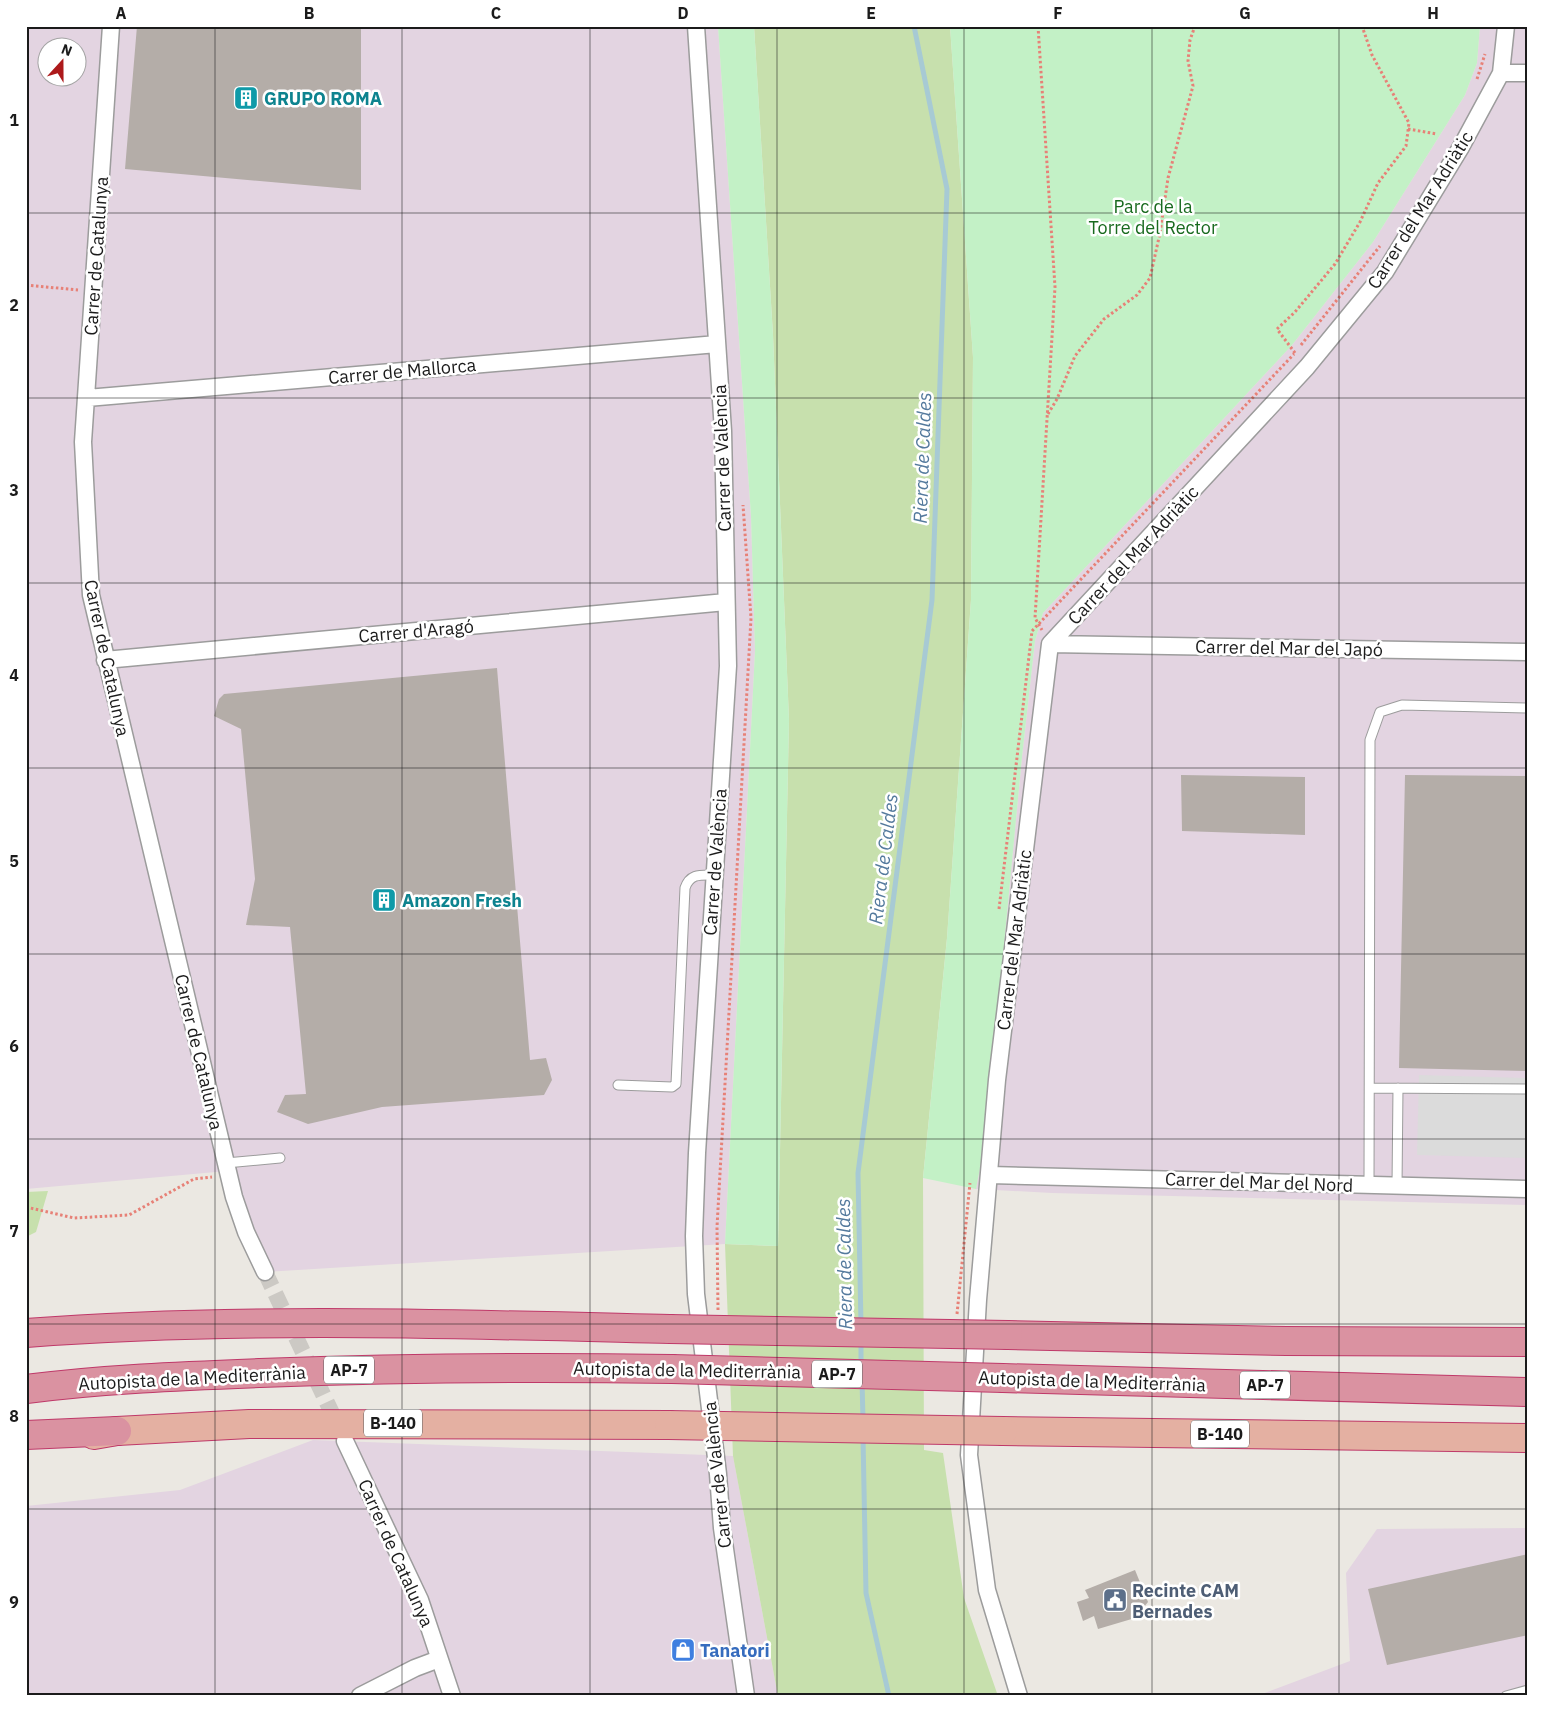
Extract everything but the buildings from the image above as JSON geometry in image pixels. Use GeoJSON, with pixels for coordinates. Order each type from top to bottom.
{"type":"FeatureCollection","features":[{"type":"Feature","properties":{"kind":"highway"},"geometry":{"type":"LineString","coordinates":[[26,1333],[97,1328],[308,1323],[457,1324],[1287,1342],[1528,1342]]}},
{"type":"Feature","properties":{"kind":"highway","name":"Autopista de la Mediterrània"},"geometry":{"type":"LineString","coordinates":[[26,1389],[196,1375],[537,1368],[672,1369],[1528,1392]]}},
{"type":"Feature","properties":{"kind":"highway","name":"B-140"},"geometry":{"type":"LineString","coordinates":[[26,1446],[116,1431],[249,1424],[322,1423],[670,1425],[1528,1438]]}},
{"type":"Feature","properties":{"kind":"highway"},"geometry":{"type":"LineString","coordinates":[[26,1435],[116,1431]]}},
{"type":"Feature","properties":{"kind":"street","name":"Carrer de Catalunya"},"geometry":{"type":"LineString","coordinates":[[111,26],[83,442],[90,585],[105,660],[227,1169],[246,1232],[265,1272]]}},
{"type":"Feature","properties":{"kind":"street","name":"Carrer de València"},"geometry":{"type":"LineString","coordinates":[[696,26],[723,431],[728,666],[694,1200],[696,1294],[718,1474],[722,1528],[746,1696]]}},
{"type":"Feature","properties":{"kind":"street","name":"Carrer del Mar Adriàtic"},"geometry":{"type":"LineString","coordinates":[[1019,1696],[987,1590],[969,1455],[978,1300],[998,1080],[1050,644],[1306,367],[1385,272],[1461,147],[1501,73],[1506,26]]}},
{"type":"Feature","properties":{"kind":"street"},"geometry":{"type":"LineString","coordinates":[[1501,73],[1528,73]]}},
{"type":"Feature","properties":{"kind":"street","name":"Carrer de Mallorca"},"geometry":{"type":"LineString","coordinates":[[86,398],[717,344]]}},
{"type":"Feature","properties":{"kind":"street","name":"Carrer d'Aragó"},"geometry":{"type":"LineString","coordinates":[[105,660],[726,602]]}},
{"type":"Feature","properties":{"kind":"street","name":"Carrer del Mar del Japó"},"geometry":{"type":"LineString","coordinates":[[1050,644],[1528,652]]}},
{"type":"Feature","properties":{"kind":"street","name":"Carrer del Mar del Nord"},"geometry":{"type":"LineString","coordinates":[[990,1175],[1528,1189]]}},
{"type":"Feature","properties":{"kind":"street","name":"Carrer de Catalunya"},"geometry":{"type":"LineString","coordinates":[[346,1441],[420,1600],[452,1696]]}},
{"type":"Feature","properties":{"kind":"street"},"geometry":{"type":"LineString","coordinates":[[360,1696],[415,1668],[439,1659]]}},
{"type":"Feature","properties":{"kind":"lane"},"geometry":{"type":"LineString","coordinates":[[1369,1186],[1370,740],[1380,712],[1402,705],[1528,708]]}},
{"type":"Feature","properties":{"kind":"lane"},"geometry":{"type":"LineString","coordinates":[[618,1085],[672,1087],[676,1084],[685,888],[688,881],[696,875],[714,875]]}},
{"type":"Feature","properties":{"kind":"lane"},"geometry":{"type":"LineString","coordinates":[[1370,1088],[1528,1089]]}},
{"type":"Feature","properties":{"kind":"lane"},"geometry":{"type":"LineString","coordinates":[[1397,1186],[1398,1088]]}},
{"type":"Feature","properties":{"kind":"lane"},"geometry":{"type":"LineString","coordinates":[[227,1169],[280,1158]]}},
{"type":"Feature","properties":{"kind":"lane"},"geometry":{"type":"LineString","coordinates":[[1506,1696],[1528,1690]]}},
{"type":"Feature","properties":{"kind":"path"},"geometry":{"type":"LineString","coordinates":[[1038,26],[1055,287],[1035,618],[1050,644]]}},
{"type":"Feature","properties":{"kind":"path"},"geometry":{"type":"LineString","coordinates":[[1047,414],[1057,399],[1075,356],[1104,319],[1136,296],[1150,278],[1160,233],[1168,178],[1193,86],[1188,61],[1190,40],[1195,26]]}},
{"type":"Feature","properties":{"kind":"path"},"geometry":{"type":"LineString","coordinates":[[1306,367],[1277,328],[1295,312],[1335,264],[1360,222],[1378,184],[1406,146],[1409,123],[1372,54],[1362,26]]}},
{"type":"Feature","properties":{"kind":"path"},"geometry":{"type":"LineString","coordinates":[[1476,84],[1486,46]]}},
{"type":"Feature","properties":{"kind":"path"},"geometry":{"type":"LineString","coordinates":[[1408,129],[1437,134]]}},
{"type":"Feature","properties":{"kind":"path"},"geometry":{"type":"LineString","coordinates":[[998,917],[1032,631],[1295,353],[1381,245]]}},
{"type":"Feature","properties":{"kind":"path"},"geometry":{"type":"LineString","coordinates":[[26,285],[94,292]]}},
{"type":"Feature","properties":{"kind":"path"},"geometry":{"type":"LineString","coordinates":[[26,1207],[74,1218],[129,1215],[194,1179],[227,1169]]}},
{"type":"Feature","properties":{"kind":"path"},"geometry":{"type":"LineString","coordinates":[[957,1321],[971,1173]]}},
{"type":"Feature","properties":{"kind":"shaded area"},"geometry":{"type":"Polygon","coordinates":[[[26,26],[718,26],[751,516],[755,651],[725,1244],[265,1272],[227,1171],[26,1189],[26,26]]]}},
{"type":"Feature","properties":{"kind":"shaded area"},"geometry":{"type":"Polygon","coordinates":[[[1480,26],[1528,26],[1528,1205],[1052,1193],[976,1189],[985,1142],[1035,641],[1043,613],[1292,345],[1373,242],[1465,95],[1477,63],[1480,26]]]}},
{"type":"Feature","properties":{"kind":"shaded area"},"geometry":{"type":"Polygon","coordinates":[[[1419,1075],[1528,1078],[1528,1158],[1417,1155],[1419,1075]]]}},
{"type":"Feature","properties":{"kind":"shaded area"},"geometry":{"type":"Polygon","coordinates":[[[313,1440],[733,1456],[778,1696],[26,1696],[26,1506],[180,1490],[313,1440]]]}},
{"type":"Feature","properties":{"kind":"shaded area"},"geometry":{"type":"Polygon","coordinates":[[[1528,1528],[1528,1696],[1257,1696],[1350,1661],[1346,1573],[1377,1529],[1528,1528]]]}},
{"type":"Feature","properties":{"kind":"green space"},"geometry":{"type":"Polygon","coordinates":[[[718,26],[754,26],[773,335],[789,720],[778,1246],[725,1244],[755,651],[751,516],[718,26]]]}},
{"type":"Feature","properties":{"kind":"green space"},"geometry":{"type":"Polygon","coordinates":[[[754,26],[950,26],[973,357],[971,600],[947,938],[923,1178],[924,1450],[943,1453],[964,1598],[998,1696],[778,1696],[733,1456],[725,1244],[778,1246],[789,720],[773,335],[754,26]]]}},
{"type":"Feature","properties":{"kind":"green space","name":"Parc de la Torre del Rector"},"geometry":{"type":"Polygon","coordinates":[[[950,26],[1480,26],[1477,63],[1465,95],[1373,242],[1292,345],[1043,613],[1035,641],[985,1142],[976,1189],[923,1178],[947,938],[971,600],[973,357],[950,26]]]}},
{"type":"Feature","properties":{"kind":"green space"},"geometry":{"type":"Polygon","coordinates":[[[48,1191],[36,1232],[26,1237],[26,1192],[48,1191]]]}},
{"type":"Feature","properties":{"kind":"waterway","name":"Riera de Caldes"},"geometry":{"type":"LineString","coordinates":[[861,1325],[858,1173],[932,600],[947,189],[914,26]]}},
{"type":"Feature","properties":{"kind":"waterway","name":"Riera de Caldes"},"geometry":{"type":"LineString","coordinates":[[861,1341],[861,1365]]}},
{"type":"Feature","properties":{"kind":"waterway","name":"Riera de Caldes"},"geometry":{"type":"LineString","coordinates":[[862,1381],[863,1420]]}},
{"type":"Feature","properties":{"kind":"waterway","name":"Riera de Caldes"},"geometry":{"type":"LineString","coordinates":[[863,1436],[866,1593],[889,1696]]}},
{"type":"Feature","properties":{"kind":"tunnel"},"geometry":{"type":"LineString","coordinates":[[265,1272],[340,1430]]}},
{"type":"Feature","properties":{"kind":"place","name":"GRUPO ROMA"},"geometry":{"type":"Point","coordinates":[246,98]}},
{"type":"Feature","properties":{"kind":"place","name":"Amazon Fresh"},"geometry":{"type":"Point","coordinates":[384,900]}},
{"type":"Feature","properties":{"kind":"place","name":"Recinte CAM Bernades"},"geometry":{"type":"Point","coordinates":[1115,1600]}},
{"type":"Feature","properties":{"kind":"place","name":"Tanatori"},"geometry":{"type":"Point","coordinates":[683,1650]}}]}
